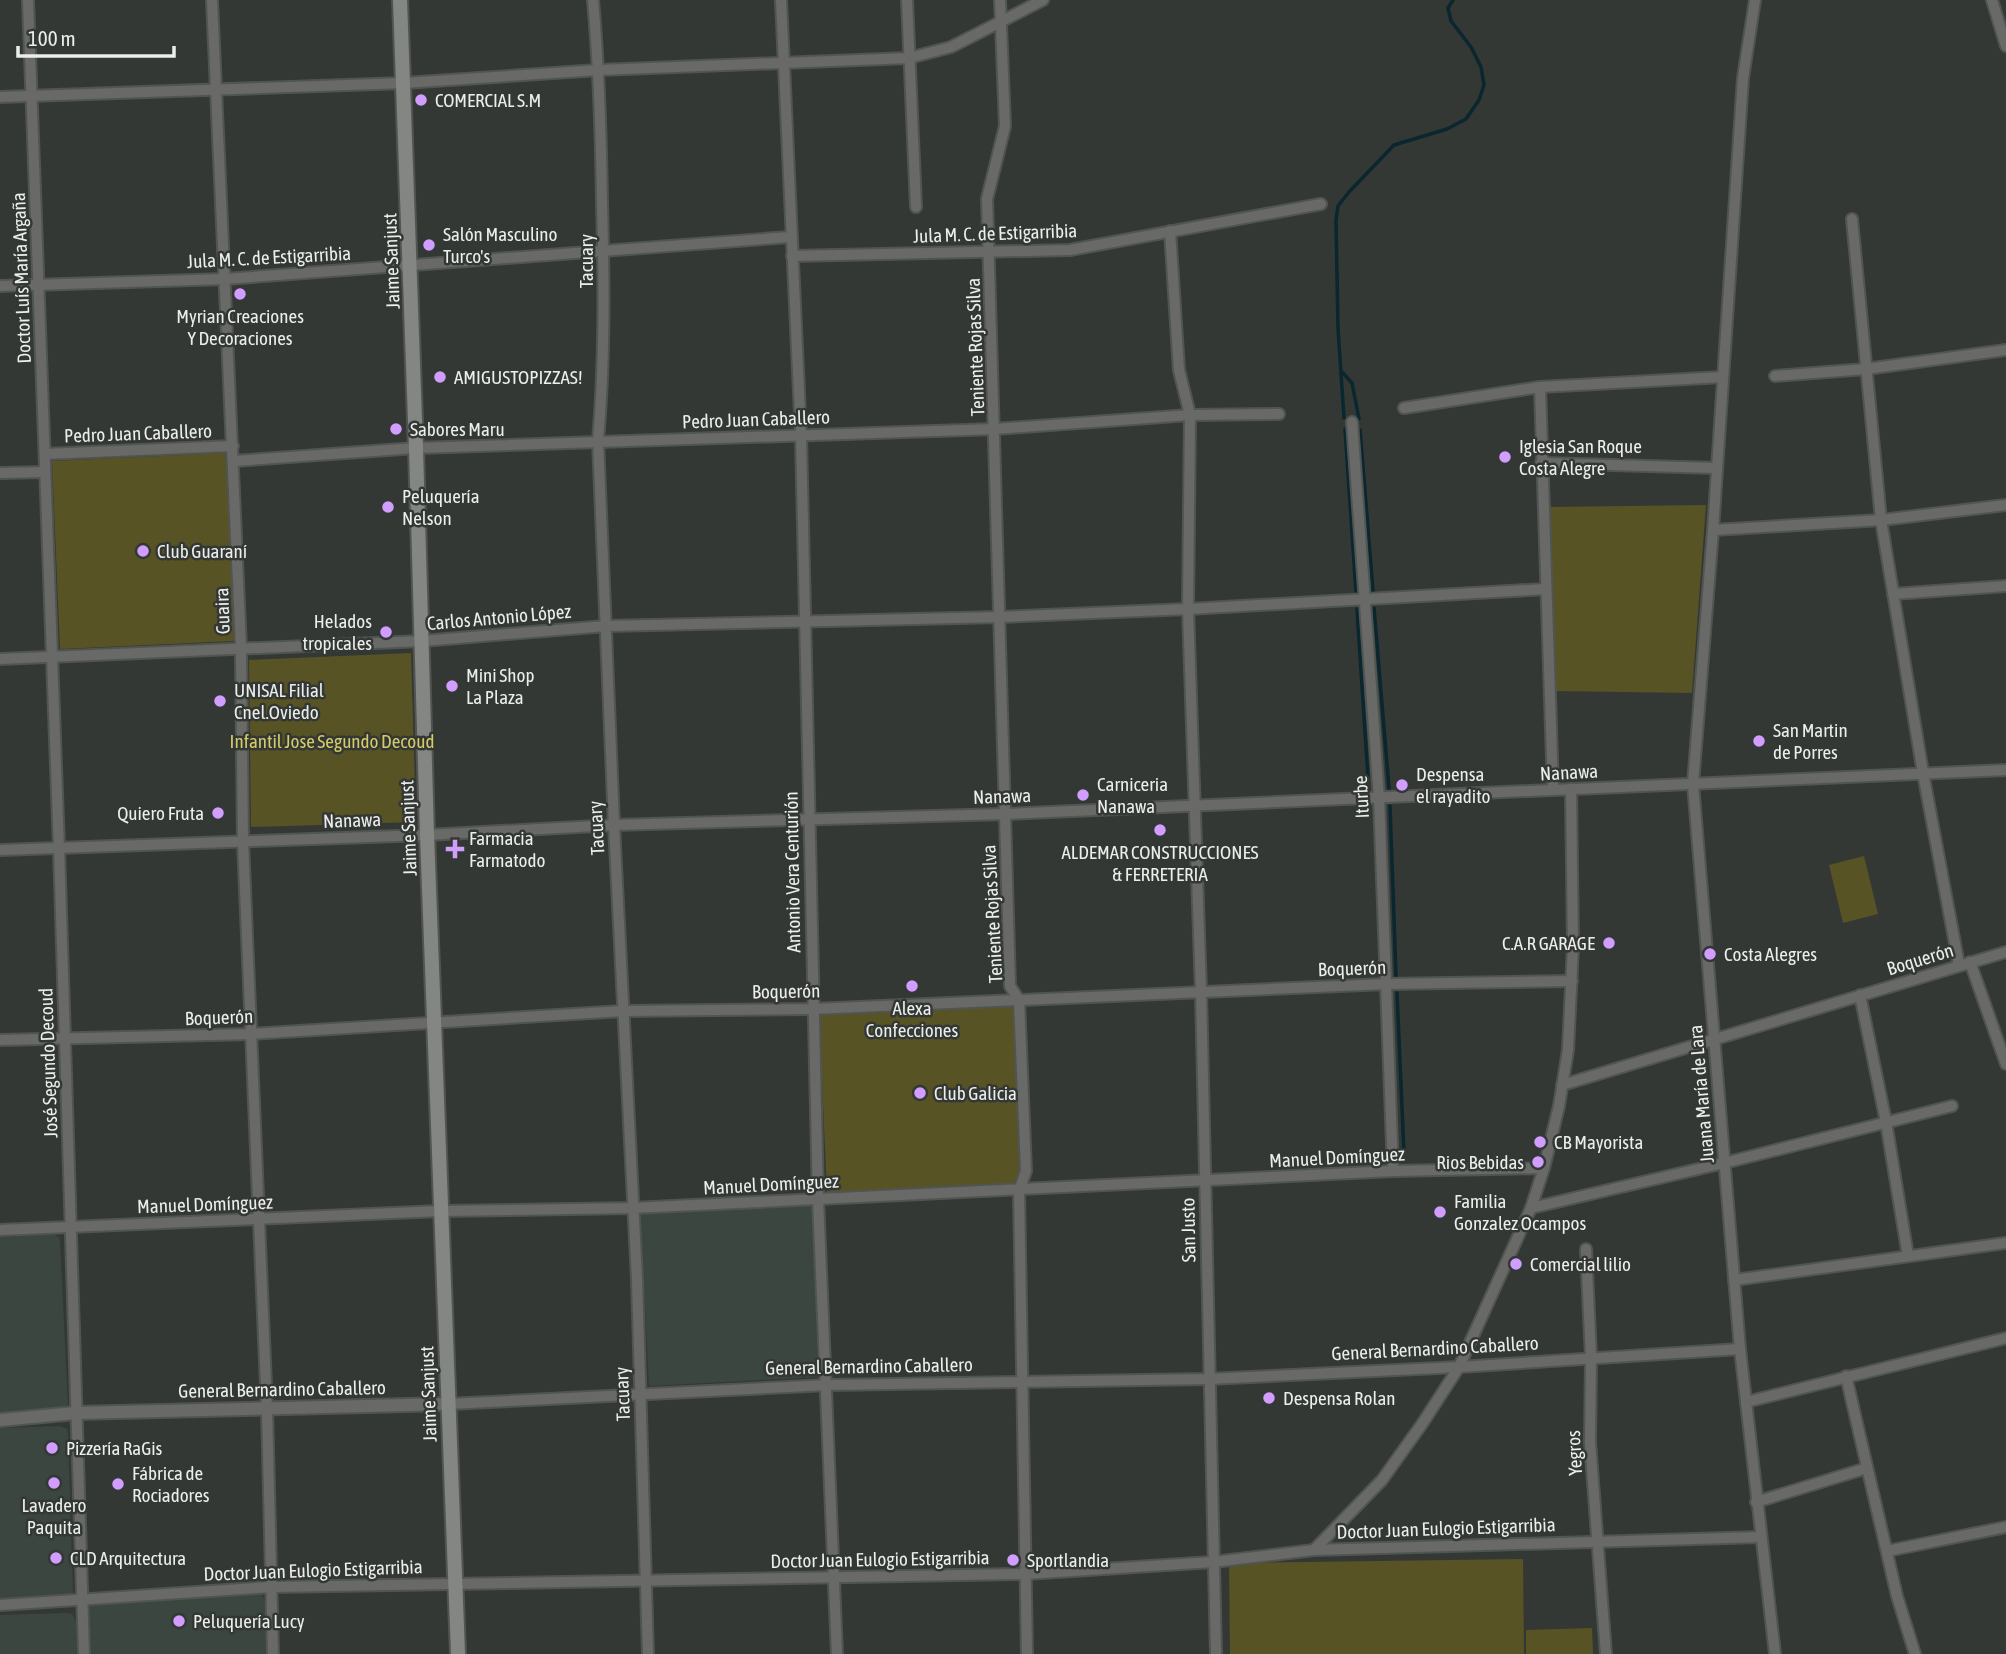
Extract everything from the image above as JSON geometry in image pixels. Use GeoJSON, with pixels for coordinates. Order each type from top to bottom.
{"type":"FeatureCollection","features":[{"type":"Feature","properties":{"kind":"main road","name":"Jaime Sanjust"},"geometry":{"type":"LineString","coordinates":[[400,0],[440,1211],[458,1654]]}},
{"type":"Feature","properties":{"kind":"street","name":"Doctor Luís María Argaña"},"geometry":{"type":"LineString","coordinates":[[28,0],[46,472]]}},
{"type":"Feature","properties":{"kind":"street","name":"Guaira"},"geometry":{"type":"LineString","coordinates":[[212,0],[241,649],[243,842],[267,1409],[273,1654]]}},
{"type":"Feature","properties":{"kind":"street","name":"Tacuary"},"geometry":{"type":"LineString","coordinates":[[593,0],[599,70],[604,251],[603,388],[598,441],[633,1208],[648,1654]]}},
{"type":"Feature","properties":{"kind":"street","name":"Antonio Vera Centurión"},"geometry":{"type":"LineString","coordinates":[[781,0],[801,436],[818,1199],[828,1385],[837,1654]]}},
{"type":"Feature","properties":{"kind":"street"},"geometry":{"type":"LineString","coordinates":[[907,0],[916,207]]}},
{"type":"Feature","properties":{"kind":"street","name":"Teniente Rojas Silva"},"geometry":{"type":"LineString","coordinates":[[1000,0],[1005,126],[987,199],[1010,986],[1019,1000],[1026,1171],[1019,1191],[1027,1654]]}},
{"type":"Feature","properties":{"kind":"street"},"geometry":{"type":"LineString","coordinates":[[0,97],[404,83],[599,70],[909,58],[951,47],[1043,0]]}},
{"type":"Feature","properties":{"kind":"street","name":"Juana María de Lara"},"geometry":{"type":"LineString","coordinates":[[1755,0],[1743,78],[1693,784],[1740,1349],[1775,1654]]}},
{"type":"Feature","properties":{"kind":"street"},"geometry":{"type":"LineString","coordinates":[[1992,0],[2006,45]]}},
{"type":"Feature","properties":{"kind":"street","name":"Jula M. C. de Estigarribia"},"geometry":{"type":"LineString","coordinates":[[792,256],[1070,250],[1321,204]]}},
{"type":"Feature","properties":{"kind":"street"},"geometry":{"type":"LineString","coordinates":[[1852,219],[1881,520],[1923,773],[1964,963],[2006,1063]]}},
{"type":"Feature","properties":{"kind":"street","name":"San Justo"},"geometry":{"type":"LineString","coordinates":[[1170,231],[1178,370],[1190,415],[1188,609],[1201,992],[1216,1654]]}},
{"type":"Feature","properties":{"kind":"street","name":"Jula M. C. de Estigarribia"},"geometry":{"type":"LineString","coordinates":[[0,286],[225,279],[790,237]]}},
{"type":"Feature","properties":{"kind":"street"},"geometry":{"type":"LineString","coordinates":[[1775,376],[1866,369],[2006,350]]}},
{"type":"Feature","properties":{"kind":"street"},"geometry":{"type":"LineString","coordinates":[[1404,408],[1540,387],[1723,377]]}},
{"type":"Feature","properties":{"kind":"street"},"geometry":{"type":"LineString","coordinates":[[1540,387],[1553,790]]}},
{"type":"Feature","properties":{"kind":"street","name":"Pedro Juan Caballero"},"geometry":{"type":"LineString","coordinates":[[234,461],[416,448],[995,429],[1190,415],[1279,414]]}},
{"type":"Feature","properties":{"kind":"street","name":"Iturbe"},"geometry":{"type":"LineString","coordinates":[[1352,422],[1379,797],[1393,1171]]}},
{"type":"Feature","properties":{"kind":"street","name":"Pedro Juan Caballero"},"geometry":{"type":"LineString","coordinates":[[45,454],[233,446]]}},
{"type":"Feature","properties":{"kind":"street"},"geometry":{"type":"LineString","coordinates":[[1541,463],[1717,468]]}},
{"type":"Feature","properties":{"kind":"street"},"geometry":{"type":"LineString","coordinates":[[0,473],[46,472]]}},
{"type":"Feature","properties":{"kind":"street","name":"José Segundo Decoud"},"geometry":{"type":"LineString","coordinates":[[46,472],[84,1654]]}},
{"type":"Feature","properties":{"kind":"street"},"geometry":{"type":"LineString","coordinates":[[1713,530],[1881,520],[2006,505]]}},
{"type":"Feature","properties":{"kind":"street"},"geometry":{"type":"LineString","coordinates":[[1894,594],[2006,586]]}},
{"type":"Feature","properties":{"kind":"street","name":"Carlos Antonio López"},"geometry":{"type":"LineString","coordinates":[[0,659],[422,641],[606,626],[1000,617],[1546,589]]}},
{"type":"Feature","properties":{"kind":"street","name":"Nanawa"},"geometry":{"type":"LineString","coordinates":[[0,850],[427,835],[614,825],[1005,814],[2006,770]]}},
{"type":"Feature","properties":{"kind":"street"},"geometry":{"type":"LineString","coordinates":[[1314,1550],[1382,1479],[1459,1367],[1531,1208],[1544,1168],[1568,1050],[1572,981],[1571,789]]}},
{"type":"Feature","properties":{"kind":"street","name":"Boquerón"},"geometry":{"type":"LineString","coordinates":[[1562,1085],[2006,952]]}},
{"type":"Feature","properties":{"kind":"street","name":"Boquerón"},"geometry":{"type":"LineString","coordinates":[[0,1040],[251,1034],[623,1011],[813,1009],[1386,984],[1572,981]]}},
{"type":"Feature","properties":{"kind":"street"},"geometry":{"type":"LineString","coordinates":[[1860,995],[1886,1122],[1908,1256]]}},
{"type":"Feature","properties":{"kind":"street"},"geometry":{"type":"LineString","coordinates":[[1531,1208],[1952,1106]]}},
{"type":"Feature","properties":{"kind":"street","name":"Manuel Domínguez"},"geometry":{"type":"LineString","coordinates":[[0,1230],[440,1211],[633,1208],[1393,1171],[1544,1168]]}},
{"type":"Feature","properties":{"kind":"street"},"geometry":{"type":"LineString","coordinates":[[1734,1280],[2006,1243]]}},
{"type":"Feature","properties":{"kind":"street","name":"Yegros"},"geometry":{"type":"LineString","coordinates":[[1586,1249],[1591,1357],[1590,1442],[1606,1654]]}},
{"type":"Feature","properties":{"kind":"street"},"geometry":{"type":"LineString","coordinates":[[1746,1402],[2006,1338]]}},
{"type":"Feature","properties":{"kind":"street","name":"General Bernardino Caballero"},"geometry":{"type":"LineString","coordinates":[[0,1420],[75,1413],[448,1404],[828,1385],[1208,1379],[1459,1367],[1740,1349]]}},
{"type":"Feature","properties":{"kind":"street"},"geometry":{"type":"LineString","coordinates":[[1846,1376],[1887,1552],[1915,1654]]}},
{"type":"Feature","properties":{"kind":"street"},"geometry":{"type":"LineString","coordinates":[[1756,1502],[1867,1468]]}},
{"type":"Feature","properties":{"kind":"street"},"geometry":{"type":"LineString","coordinates":[[1887,1552],[2006,1527]]}},
{"type":"Feature","properties":{"kind":"street","name":"Doctor Juan Eulogio Estigarribia"},"geometry":{"type":"LineString","coordinates":[[0,1605],[271,1587],[1025,1574],[1213,1562],[1314,1550],[1761,1538]]}},
{"type":"Feature","properties":{"kind":"shaded area"},"geometry":{"type":"Polygon","coordinates":[[[813,1204],[818,1377],[649,1386],[640,1212],[813,1204]]]}},
{"type":"Feature","properties":{"kind":"shaded area"},"geometry":{"type":"Polygon","coordinates":[[[52,1234],[59,1237],[60,1241],[68,1405],[62,1409],[0,1413],[0,1237],[52,1234]]]}},
{"type":"Feature","properties":{"kind":"shaded area"},"geometry":{"type":"Polygon","coordinates":[[[60,1426],[67,1429],[68,1433],[73,1593],[70,1596],[0,1600],[0,1428],[60,1426]]]}},
{"type":"Feature","properties":{"kind":"shaded area"},"geometry":{"type":"Polygon","coordinates":[[[262,1595],[266,1602],[268,1654],[89,1654],[88,1610],[91,1603],[262,1595]]]}},
{"type":"Feature","properties":{"kind":"shaded area"},"geometry":{"type":"Polygon","coordinates":[[[72,1614],[76,1621],[77,1654],[0,1654],[0,1615],[72,1614]]]}},
{"type":"Feature","properties":{"kind":"green space","name":"Club Guaraní"},"geometry":{"type":"Polygon","coordinates":[[[226,453],[234,641],[60,649],[52,461],[226,453]]]}},
{"type":"Feature","properties":{"kind":"green space"},"geometry":{"type":"Polygon","coordinates":[[[1706,505],[1692,693],[1554,691],[1549,507],[1706,505]]]}},
{"type":"Feature","properties":{"kind":"green space","name":"Infantil Jose Segundo Decoud"},"geometry":{"type":"Polygon","coordinates":[[[411,653],[416,822],[251,827],[249,660],[411,653]]]}},
{"type":"Feature","properties":{"kind":"green space"},"geometry":{"type":"Polygon","coordinates":[[[1864,856],[1878,914],[1843,923],[1829,865],[1864,856]]]}},
{"type":"Feature","properties":{"kind":"green space","name":"Club Galicia"},"geometry":{"type":"Polygon","coordinates":[[[1009,1005],[1016,1007],[1021,1171],[1016,1185],[827,1193],[819,1015],[825,1012],[1009,1005]]]}},
{"type":"Feature","properties":{"kind":"green space"},"geometry":{"type":"Polygon","coordinates":[[[1523,1559],[1524,1654],[1230,1654],[1229,1563],[1523,1559]]]}},
{"type":"Feature","properties":{"kind":"green space"},"geometry":{"type":"Polygon","coordinates":[[[1592,1628],[1593,1654],[1526,1654],[1526,1630],[1592,1628]]]}},
{"type":"Feature","properties":{"kind":"waterway"},"geometry":{"type":"LineString","coordinates":[[1344,418],[1338,329],[1338,206],[1394,145],[1447,129],[1466,119],[1479,100],[1484,85],[1481,67],[1471,47],[1451,21],[1448,8],[1453,0]]}},
{"type":"Feature","properties":{"kind":"waterway"},"geometry":{"type":"LineString","coordinates":[[1343,373],[1352,383],[1359,419]]}},
{"type":"Feature","properties":{"kind":"waterway"},"geometry":{"type":"LineString","coordinates":[[1345,429],[1356,592]]}},
{"type":"Feature","properties":{"kind":"waterway"},"geometry":{"type":"LineString","coordinates":[[1360,430],[1373,591]]}},
{"type":"Feature","properties":{"kind":"waterway"},"geometry":{"type":"LineString","coordinates":[[1374,608],[1389,788]]}},
{"type":"Feature","properties":{"kind":"waterway"},"geometry":{"type":"LineString","coordinates":[[1357,609],[1368,778]]}},
{"type":"Feature","properties":{"kind":"waterway"},"geometry":{"type":"LineString","coordinates":[[1390,806],[1396,976]]}},
{"type":"Feature","properties":{"kind":"waterway"},"geometry":{"type":"LineString","coordinates":[[1397,993],[1404,1153]]}},
{"type":"Feature","properties":{"kind":"place","name":"COMERCIAL S.M"},"geometry":{"type":"Point","coordinates":[421,100]}},
{"type":"Feature","properties":{"kind":"place","name":"Salón Masculino Turco's"},"geometry":{"type":"Point","coordinates":[429,245]}},
{"type":"Feature","properties":{"kind":"place","name":"Myrian Creaciones Y Decoraciones"},"geometry":{"type":"Point","coordinates":[240,294]}},
{"type":"Feature","properties":{"kind":"place","name":"AMIGUSTOPIZZAS!"},"geometry":{"type":"Point","coordinates":[440,377]}},
{"type":"Feature","properties":{"kind":"place","name":"Sabores Maru"},"geometry":{"type":"Point","coordinates":[396,429]}},
{"type":"Feature","properties":{"kind":"place","name":"Iglesia San Roque Costa Alegre"},"geometry":{"type":"Point","coordinates":[1505,457]}},
{"type":"Feature","properties":{"kind":"place","name":"Peluquería Nelson"},"geometry":{"type":"Point","coordinates":[388,507]}},
{"type":"Feature","properties":{"kind":"place","name":"Club Guaraní"},"geometry":{"type":"Point","coordinates":[143,551]}},
{"type":"Feature","properties":{"kind":"place","name":"Helados tropicales"},"geometry":{"type":"Point","coordinates":[386,632]}},
{"type":"Feature","properties":{"kind":"place","name":"Mini Shop La Plaza"},"geometry":{"type":"Point","coordinates":[452,686]}},
{"type":"Feature","properties":{"kind":"place","name":"UNISAL Filial Cnel.Oviedo"},"geometry":{"type":"Point","coordinates":[220,701]}},
{"type":"Feature","properties":{"kind":"place","name":"San Martin de Porres"},"geometry":{"type":"Point","coordinates":[1759,741]}},
{"type":"Feature","properties":{"kind":"place","name":"Despensa el rayadito"},"geometry":{"type":"Point","coordinates":[1402,785]}},
{"type":"Feature","properties":{"kind":"place","name":"Carniceria Nanawa"},"geometry":{"type":"Point","coordinates":[1083,795]}},
{"type":"Feature","properties":{"kind":"place","name":"Quiero Fruta"},"geometry":{"type":"Point","coordinates":[218,813]}},
{"type":"Feature","properties":{"kind":"place","name":"ALDEMAR CONSTRUCCIONES & FERRETERIA"},"geometry":{"type":"Point","coordinates":[1160,830]}},
{"type":"Feature","properties":{"kind":"place","name":"Farmacia Farmatodo"},"geometry":{"type":"Point","coordinates":[455,849]}},
{"type":"Feature","properties":{"kind":"place","name":"C.A.R GARAGE"},"geometry":{"type":"Point","coordinates":[1609,943]}},
{"type":"Feature","properties":{"kind":"place","name":"Costa Alegres"},"geometry":{"type":"Point","coordinates":[1710,954]}},
{"type":"Feature","properties":{"kind":"place","name":"Alexa Confecciones"},"geometry":{"type":"Point","coordinates":[912,986]}},
{"type":"Feature","properties":{"kind":"place","name":"Club Galicia"},"geometry":{"type":"Point","coordinates":[920,1093]}},
{"type":"Feature","properties":{"kind":"place","name":"CB Mayorista"},"geometry":{"type":"Point","coordinates":[1540,1142]}},
{"type":"Feature","properties":{"kind":"place","name":"Rios Bebidas"},"geometry":{"type":"Point","coordinates":[1538,1162]}},
{"type":"Feature","properties":{"kind":"place","name":"Familia Gonzalez Ocampos"},"geometry":{"type":"Point","coordinates":[1440,1212]}},
{"type":"Feature","properties":{"kind":"place","name":"Comercial lilio"},"geometry":{"type":"Point","coordinates":[1516,1264]}},
{"type":"Feature","properties":{"kind":"place","name":"Despensa Rolan"},"geometry":{"type":"Point","coordinates":[1269,1398]}},
{"type":"Feature","properties":{"kind":"place","name":"Pizzería RaGis"},"geometry":{"type":"Point","coordinates":[52,1448]}},
{"type":"Feature","properties":{"kind":"place","name":"Lavadero Paquita"},"geometry":{"type":"Point","coordinates":[54,1483]}},
{"type":"Feature","properties":{"kind":"place","name":"Fábrica de Rociadores"},"geometry":{"type":"Point","coordinates":[118,1484]}},
{"type":"Feature","properties":{"kind":"place","name":"CLD Arquitectura"},"geometry":{"type":"Point","coordinates":[56,1558]}},
{"type":"Feature","properties":{"kind":"place","name":"Sportlandia"},"geometry":{"type":"Point","coordinates":[1013,1560]}},
{"type":"Feature","properties":{"kind":"place","name":"Peluquería Lucy"},"geometry":{"type":"Point","coordinates":[179,1621]}}]}
